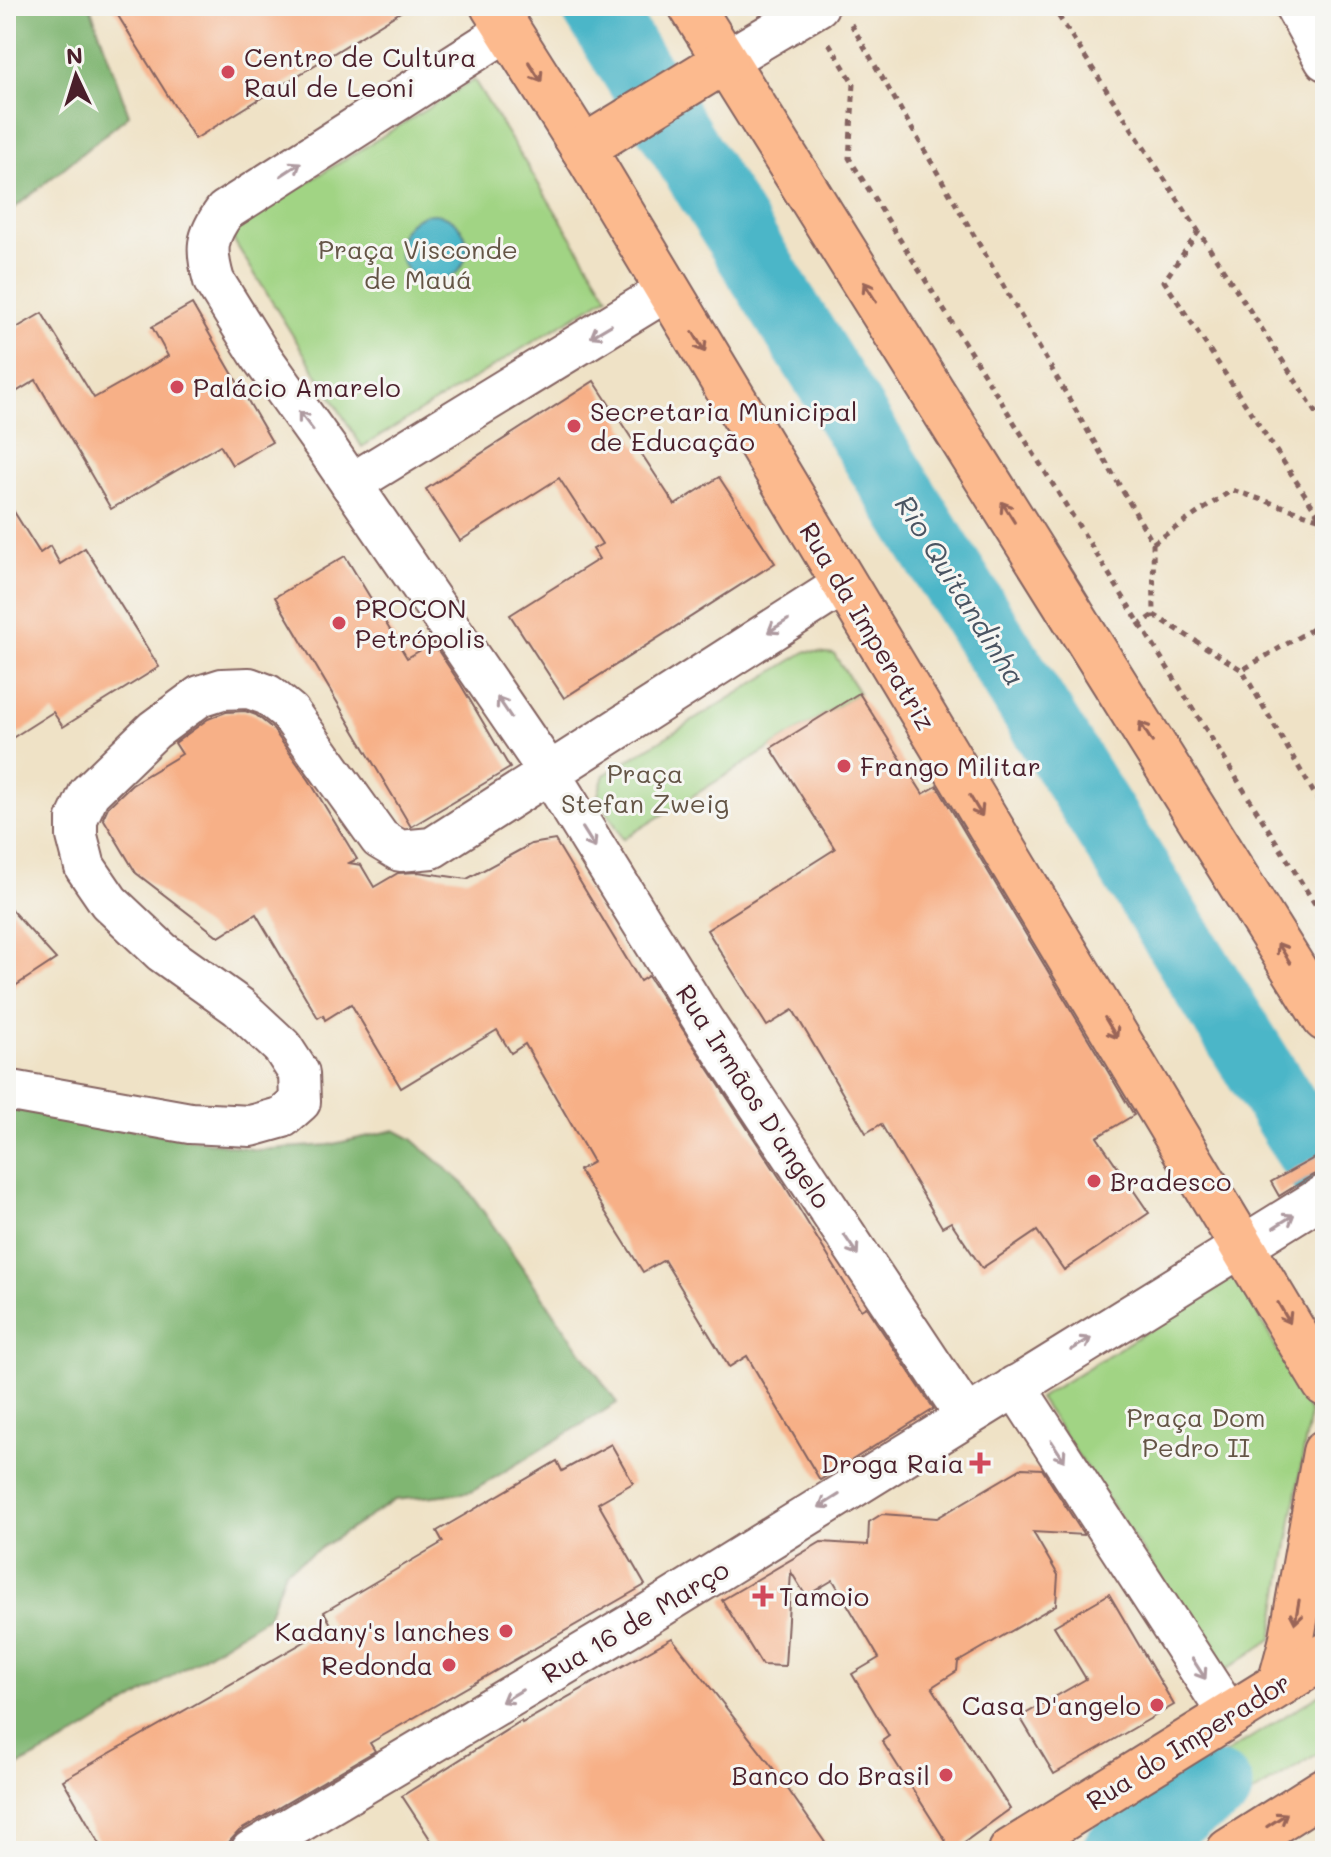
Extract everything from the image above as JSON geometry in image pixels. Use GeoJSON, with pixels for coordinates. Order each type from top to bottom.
{"type":"FeatureCollection","features":[{"type":"Feature","properties":{"kind":"main road"},"geometry":{"type":"LineString","coordinates":[[691,6],[1325,1019]]}},
{"type":"Feature","properties":{"kind":"main road","name":"Rua da Imperatriz"},"geometry":{"type":"LineString","coordinates":[[501,18],[583,148],[1243,1246]]}},
{"type":"Feature","properties":{"kind":"main road"},"geometry":{"type":"LineString","coordinates":[[583,148],[725,61]]}},
{"type":"Feature","properties":{"kind":"main road"},"geometry":{"type":"LineString","coordinates":[[1243,1246],[1325,1384]]}},
{"type":"Feature","properties":{"kind":"main road"},"geometry":{"type":"LineString","coordinates":[[1280,1684],[1291,1643],[1325,1452]]}},
{"type":"Feature","properties":{"kind":"main road","name":"Rua do Imperador"},"geometry":{"type":"LineString","coordinates":[[1011,1851],[1325,1656]]}},
{"type":"Feature","properties":{"kind":"main road"},"geometry":{"type":"LineString","coordinates":[[1229,1851],[1325,1790]]}},
{"type":"Feature","properties":{"kind":"street"},"geometry":{"type":"LineString","coordinates":[[1295,6],[1325,60]]}},
{"type":"Feature","properties":{"kind":"street"},"geometry":{"type":"LineString","coordinates":[[725,61],[825,12]]}},
{"type":"Feature","properties":{"kind":"street"},"geometry":{"type":"LineString","coordinates":[[501,18],[225,211],[208,241],[208,258],[214,281],[268,367],[351,484],[668,290]]}},
{"type":"Feature","properties":{"kind":"street","name":"Rua Irmãos D'angelo"},"geometry":{"type":"LineString","coordinates":[[351,484],[548,771],[704,1022],[966,1416]]}},
{"type":"Feature","properties":{"kind":"street"},"geometry":{"type":"LineString","coordinates":[[6,1090],[190,1123],[251,1126],[283,1117],[300,1102],[299,1073],[282,1047],[239,1007],[162,952],[109,902],[85,867],[77,836],[77,819],[89,793],[154,730],[200,696],[222,689],[249,688],[268,695],[289,712],[380,839],[400,851],[432,848],[844,584]]}},
{"type":"Feature","properties":{"kind":"street"},"geometry":{"type":"LineString","coordinates":[[1229,1715],[1015,1386],[1325,1195]]}},
{"type":"Feature","properties":{"kind":"street","name":"Rua 16 de Março"},"geometry":{"type":"LineString","coordinates":[[251,1851],[634,1623],[1015,1386]]}},
{"type":"Feature","properties":{"kind":"path"},"geometry":{"type":"LineString","coordinates":[[1052,6],[1325,426]]}},
{"type":"Feature","properties":{"kind":"path"},"geometry":{"type":"LineString","coordinates":[[825,12],[1153,543],[1154,615],[1242,670],[1325,812]]}},
{"type":"Feature","properties":{"kind":"path"},"geometry":{"type":"LineString","coordinates":[[825,12],[854,84],[849,158],[1325,920]]}},
{"type":"Feature","properties":{"kind":"path"},"geometry":{"type":"LineString","coordinates":[[1199,231],[1164,281],[1325,525]]}},
{"type":"Feature","properties":{"kind":"path"},"geometry":{"type":"LineString","coordinates":[[1153,543],[1232,490],[1321,519]]}},
{"type":"Feature","properties":{"kind":"path"},"geometry":{"type":"LineString","coordinates":[[1242,670],[1314,628],[1321,519]]}},
{"type":"Feature","properties":{"kind":"green space"},"geometry":{"type":"Polygon","coordinates":[[[6,6],[90,6],[129,115],[6,215],[6,6]]]}},
{"type":"Feature","properties":{"kind":"green space","name":"Praça Visconde de Mauá"},"geometry":{"type":"Polygon","coordinates":[[[474,80],[608,296],[362,447],[228,231],[474,80]]]}},
{"type":"Feature","properties":{"kind":"green space","name":"Praça Stefan Zweig"},"geometry":{"type":"Polygon","coordinates":[[[807,651],[834,654],[859,693],[623,839],[598,795],[604,775],[807,651]]]}},
{"type":"Feature","properties":{"kind":"green space"},"geometry":{"type":"Polygon","coordinates":[[[6,1108],[257,1150],[329,1145],[395,1130],[412,1139],[464,1184],[617,1403],[471,1492],[395,1500],[285,1571],[268,1616],[67,1741],[6,1772],[6,1381],[13,1376],[6,1335],[6,1108]]]}},
{"type":"Feature","properties":{"kind":"green space","name":"Praça Dom Pedro II"},"geometry":{"type":"Polygon","coordinates":[[[1238,1275],[1310,1413],[1272,1639],[1224,1671],[1039,1398],[1238,1275]]]}},
{"type":"Feature","properties":{"kind":"green space"},"geometry":{"type":"Polygon","coordinates":[[[1325,1691],[1325,1749],[1236,1804],[1210,1763],[1325,1691]]]}},
{"type":"Feature","properties":{"kind":"water"},"geometry":{"type":"Polygon","coordinates":[[[426,214],[440,214],[452,219],[462,229],[467,248],[462,267],[452,277],[440,282],[426,282],[414,277],[404,267],[399,255],[399,241],[404,229],[414,219],[426,214]]]}},
{"type":"Feature","properties":{"kind":"building","name":"Centro de Cultura Raul de Leoni"},"geometry":{"type":"Polygon","coordinates":[[[112,6],[410,6],[195,139],[112,6]]]}},
{"type":"Feature","properties":{"kind":"building","name":"Palácio Amarelo"},"geometry":{"type":"Polygon","coordinates":[[[192,304],[272,442],[232,465],[220,445],[111,509],[36,380],[6,398],[6,334],[42,313],[94,398],[168,356],[152,327],[192,304]]]}},
{"type":"Feature","properties":{"kind":"building"},"geometry":{"type":"Polygon","coordinates":[[[594,381],[675,505],[719,477],[775,563],[564,698],[510,615],[599,559],[593,549],[602,544],[559,478],[460,541],[426,489],[594,381]]]}},
{"type":"Feature","properties":{"kind":"building"},"geometry":{"type":"Polygon","coordinates":[[[6,499],[40,553],[50,546],[60,564],[85,548],[159,667],[63,727],[53,712],[6,742],[6,499]]]}},
{"type":"Feature","properties":{"kind":"building"},"geometry":{"type":"Polygon","coordinates":[[[345,556],[407,658],[433,643],[510,768],[411,827],[275,597],[345,556]]]}},
{"type":"Feature","properties":{"kind":"building"},"geometry":{"type":"Polygon","coordinates":[[[859,693],[923,794],[937,786],[1134,1115],[1097,1137],[1149,1213],[1064,1270],[1037,1231],[982,1268],[951,1222],[942,1227],[881,1124],[866,1133],[793,1010],[767,1026],[707,930],[835,849],[771,748],[859,693]]]}},
{"type":"Feature","properties":{"kind":"building"},"geometry":{"type":"Polygon","coordinates":[[[245,711],[256,715],[272,728],[309,780],[357,859],[349,863],[361,865],[374,887],[398,873],[418,872],[467,879],[531,844],[555,840],[640,981],[648,976],[785,1186],[861,1310],[866,1307],[934,1409],[820,1480],[747,1356],[729,1367],[664,1260],[643,1272],[579,1170],[593,1162],[525,1044],[511,1053],[497,1030],[401,1088],[351,1004],[325,1020],[323,1015],[318,1018],[256,914],[219,937],[136,873],[103,818],[108,807],[132,784],[182,754],[175,743],[208,719],[226,712],[245,711]]]}},
{"type":"Feature","properties":{"kind":"building"},"geometry":{"type":"Polygon","coordinates":[[[6,904],[56,959],[6,992],[6,904]]]}},
{"type":"Feature","properties":{"kind":"building"},"geometry":{"type":"Polygon","coordinates":[[[1325,1152],[1325,1172],[1313,1175],[1279,1196],[1271,1182],[1325,1152]]]}},
{"type":"Feature","properties":{"kind":"building"},"geometry":{"type":"Polygon","coordinates":[[[611,1444],[633,1483],[598,1503],[645,1585],[370,1743],[375,1751],[239,1831],[230,1841],[213,1851],[104,1851],[63,1780],[332,1626],[324,1612],[443,1542],[437,1531],[557,1461],[562,1471],[611,1444]]]}},
{"type":"Feature","properties":{"kind":"building"},"geometry":{"type":"Polygon","coordinates":[[[1022,1468],[1042,1469],[1084,1535],[1033,1532],[1058,1575],[1056,1605],[958,1662],[957,1671],[932,1687],[1010,1809],[952,1851],[882,1741],[889,1736],[852,1674],[879,1658],[833,1580],[806,1596],[791,1572],[785,1666],[762,1665],[722,1600],[821,1542],[868,1545],[869,1522],[882,1514],[937,1518],[1022,1468]]]}},
{"type":"Feature","properties":{"kind":"building"},"geometry":{"type":"Polygon","coordinates":[[[1109,1594],[1174,1705],[1054,1774],[1020,1717],[1086,1679],[1054,1626],[1109,1594]]]}},
{"type":"Feature","properties":{"kind":"building"},"geometry":{"type":"Polygon","coordinates":[[[672,1638],[776,1772],[831,1851],[438,1851],[402,1796],[521,1721],[672,1638]]]}},
{"type":"Feature","properties":{"kind":"waterway","name":"Rio Quitandinha"},"geometry":{"type":"LineString","coordinates":[[596,6],[1325,1174]]}},
{"type":"Feature","properties":{"kind":"waterway","name":"Rio Quitandinha"},"geometry":{"type":"LineString","coordinates":[[1117,1851],[1218,1788]]}},
{"type":"Feature","properties":{"kind":"place","name":"Centro de Cultura Raul de Leoni"},"geometry":{"type":"Point","coordinates":[228,72]}},
{"type":"Feature","properties":{"kind":"place","name":"Palácio Amarelo"},"geometry":{"type":"Point","coordinates":[177,387]}},
{"type":"Feature","properties":{"kind":"place","name":"Secretaria Municipal de Educação"},"geometry":{"type":"Point","coordinates":[574,426]}},
{"type":"Feature","properties":{"kind":"place","name":"PROCON Petrópolis"},"geometry":{"type":"Point","coordinates":[339,623]}},
{"type":"Feature","properties":{"kind":"place","name":"Frango Militar"},"geometry":{"type":"Point","coordinates":[844,766]}},
{"type":"Feature","properties":{"kind":"place","name":"Bradesco"},"geometry":{"type":"Point","coordinates":[1094,1181]}},
{"type":"Feature","properties":{"kind":"place","name":"Droga Raia"},"geometry":{"type":"Point","coordinates":[980,1463]}},
{"type":"Feature","properties":{"kind":"place","name":"Tamoio"},"geometry":{"type":"Point","coordinates":[763,1596]}},
{"type":"Feature","properties":{"kind":"place","name":"Kadany's lanches"},"geometry":{"type":"Point","coordinates":[506,1631]}},
{"type":"Feature","properties":{"kind":"place","name":"Redonda"},"geometry":{"type":"Point","coordinates":[449,1665]}},
{"type":"Feature","properties":{"kind":"place","name":"Casa D'angelo"},"geometry":{"type":"Point","coordinates":[1157,1705]}},
{"type":"Feature","properties":{"kind":"place","name":"Banco do Brasil"},"geometry":{"type":"Point","coordinates":[946,1775]}}]}
